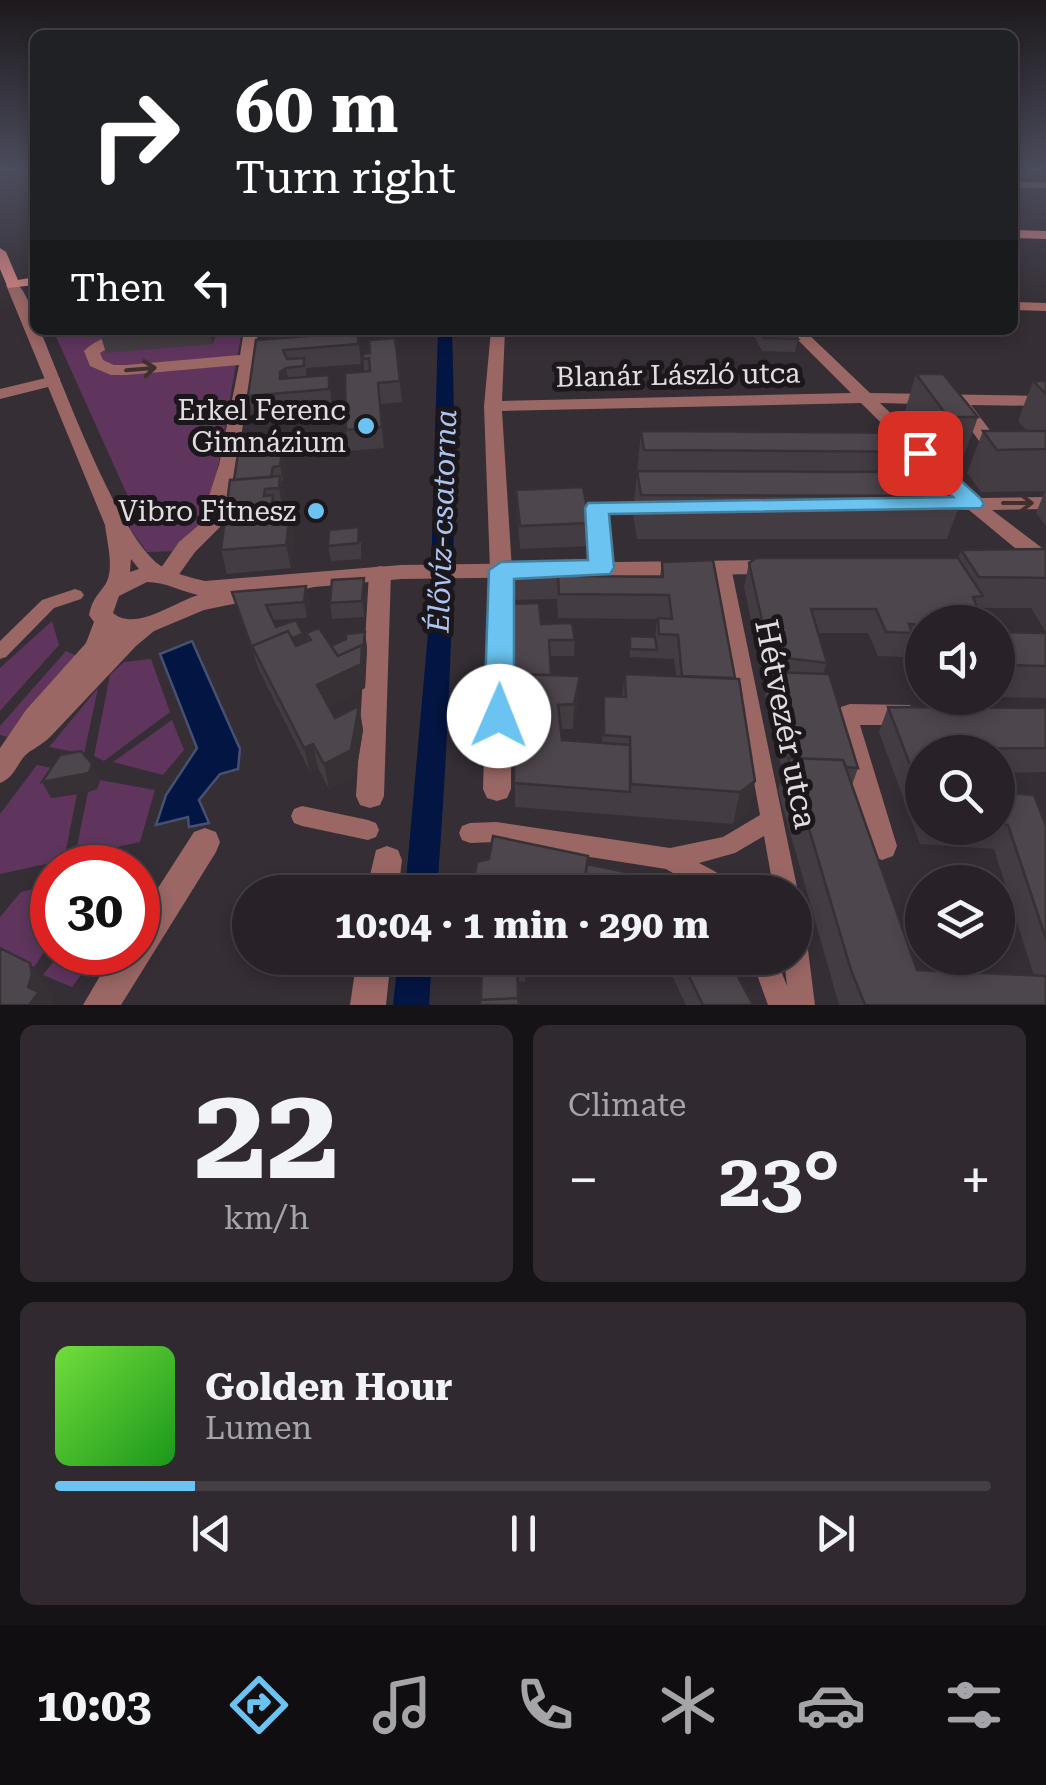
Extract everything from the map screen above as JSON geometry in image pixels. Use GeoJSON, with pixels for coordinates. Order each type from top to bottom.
{"type":"FeatureCollection","features":[{"type":"Feature","properties":{"kind":"main road"},"geometry":{"type":"LineString","coordinates":[[1018,234],[1046,235]]}},
{"type":"Feature","properties":{"kind":"main road"},"geometry":{"type":"LineString","coordinates":[[0,252],[7,286]]}},
{"type":"Feature","properties":{"kind":"street"},"geometry":{"type":"LineString","coordinates":[[7,286],[30,328]]}},
{"type":"Feature","properties":{"kind":"street"},"geometry":{"type":"LineString","coordinates":[[1018,306],[1046,307]]}},
{"type":"Feature","properties":{"kind":"street"},"geometry":{"type":"LineString","coordinates":[[8,761],[35,717],[96,647],[106,622],[101,607],[117,586],[122,562],[115,525],[34,335]]}},
{"type":"Feature","properties":{"kind":"street"},"geometry":{"type":"LineString","coordinates":[[168,578],[187,547],[205,534],[212,517],[228,464],[251,335]]}},
{"type":"Feature","properties":{"kind":"street"},"geometry":{"type":"LineString","coordinates":[[498,335],[493,406],[509,505],[501,570],[498,790]]}},
{"type":"Feature","properties":{"kind":"street"},"geometry":{"type":"LineString","coordinates":[[800,335],[973,504],[1046,563]]}},
{"type":"Feature","properties":{"kind":"street"},"geometry":{"type":"LineString","coordinates":[[144,336],[103,343],[92,351],[94,359],[111,370],[126,370],[248,359]]}},
{"type":"Feature","properties":{"kind":"street"},"geometry":{"type":"LineString","coordinates":[[0,394],[54,381]]}},
{"type":"Feature","properties":{"kind":"street","name":"Blanár László utca"},"geometry":{"type":"LineString","coordinates":[[493,406],[864,398],[1046,401]]}},
{"type":"Feature","properties":{"kind":"street"},"geometry":{"type":"LineString","coordinates":[[958,400],[1002,458],[1046,459]]}},
{"type":"Feature","properties":{"kind":"street"},"geometry":{"type":"LineString","coordinates":[[916,504],[1046,503]]}},
{"type":"Feature","properties":{"kind":"street"},"geometry":{"type":"LineString","coordinates":[[602,568],[586,505],[672,507]]}},
{"type":"Feature","properties":{"kind":"street"},"geometry":{"type":"LineString","coordinates":[[115,525],[185,595],[174,613]]}},
{"type":"Feature","properties":{"kind":"street"},"geometry":{"type":"LineString","coordinates":[[1007,564],[1046,563]]}},
{"type":"Feature","properties":{"kind":"street"},"geometry":{"type":"LineString","coordinates":[[117,586],[168,578],[226,590],[390,573],[795,566]]}},
{"type":"Feature","properties":{"kind":"street","name":"Hétvezér utca"},"geometry":{"type":"LineString","coordinates":[[723,567],[755,686],[783,875]]}},
{"type":"Feature","properties":{"kind":"street"},"geometry":{"type":"LineString","coordinates":[[370,796],[390,573]]}},
{"type":"Feature","properties":{"kind":"street"},"geometry":{"type":"LineString","coordinates":[[8,761],[53,720],[124,640],[199,603],[314,580]]}},
{"type":"Feature","properties":{"kind":"street"},"geometry":{"type":"LineString","coordinates":[[0,652],[48,604],[75,595]]}},
{"type":"Feature","properties":{"kind":"street"},"geometry":{"type":"LineString","coordinates":[[106,622],[124,629],[148,626]]}},
{"type":"Feature","properties":{"kind":"street"},"geometry":{"type":"LineString","coordinates":[[882,846],[844,709],[941,716]]}},
{"type":"Feature","properties":{"kind":"street"},"geometry":{"type":"LineString","coordinates":[[302,816],[368,830]]}},
{"type":"Feature","properties":{"kind":"street"},"geometry":{"type":"LineString","coordinates":[[670,859],[728,846],[772,820]]}},
{"type":"Feature","properties":{"kind":"street"},"geometry":{"type":"LineString","coordinates":[[470,833],[496,832],[670,859],[699,875]]}},
{"type":"Feature","properties":{"kind":"street"},"geometry":{"type":"LineString","coordinates":[[160,912],[205,842]]}},
{"type":"Feature","properties":{"kind":"street"},"geometry":{"type":"LineString","coordinates":[[384,875],[386,860]]}},
{"type":"Feature","properties":{"kind":"street"},"geometry":{"type":"LineString","coordinates":[[101,1005],[120,975]]}},
{"type":"Feature","properties":{"kind":"street"},"geometry":{"type":"LineString","coordinates":[[368,1005],[372,975]]}},
{"type":"Feature","properties":{"kind":"street"},"geometry":{"type":"LineString","coordinates":[[770,975],[781,1005]]}},
{"type":"Feature","properties":{"kind":"street"},"geometry":{"type":"LineString","coordinates":[[799,975],[802,1005]]}},
{"type":"Feature","properties":{"kind":"shaded area"},"geometry":{"type":"Polygon","coordinates":[[[55,335],[241,335],[208,524],[181,551],[147,552],[130,529],[130,501],[55,335]]]}},
{"type":"Feature","properties":{"kind":"shaded area"},"geometry":{"type":"Polygon","coordinates":[[[52,621],[59,645],[0,711],[0,668],[52,621]]]}},
{"type":"Feature","properties":{"kind":"shaded area"},"geometry":{"type":"Polygon","coordinates":[[[66,651],[77,656],[7,737],[0,735],[0,726],[66,651]]]}},
{"type":"Feature","properties":{"kind":"shaded area"},"geometry":{"type":"Polygon","coordinates":[[[151,659],[170,712],[104,761],[94,756],[110,675],[124,662],[151,659]]]}},
{"type":"Feature","properties":{"kind":"shaded area"},"geometry":{"type":"Polygon","coordinates":[[[98,688],[84,754],[49,747],[98,688]]]}},
{"type":"Feature","properties":{"kind":"shaded area"},"geometry":{"type":"Polygon","coordinates":[[[172,720],[184,750],[163,775],[113,762],[172,720]]]}},
{"type":"Feature","properties":{"kind":"shaded area"},"geometry":{"type":"Polygon","coordinates":[[[37,765],[68,771],[52,798],[77,794],[67,845],[30,845],[30,867],[0,874],[0,814],[37,765]]]}},
{"type":"Feature","properties":{"kind":"shaded area"},"geometry":{"type":"Polygon","coordinates":[[[100,780],[155,790],[140,842],[77,845],[88,792],[97,789],[100,780]]]}},
{"type":"Feature","properties":{"kind":"shaded area"},"geometry":{"type":"Polygon","coordinates":[[[30,890],[30,965],[0,951],[0,917],[21,892],[30,890]]]}},
{"type":"Feature","properties":{"kind":"shaded area"},"geometry":{"type":"Polygon","coordinates":[[[43,975],[81,975],[72,987],[43,975]]]}},
{"type":"Feature","properties":{"kind":"water"},"geometry":{"type":"Polygon","coordinates":[[[192,641],[240,749],[238,769],[220,774],[199,800],[209,823],[189,827],[188,817],[156,825],[166,795],[197,748],[160,654],[192,641]]]}},
{"type":"Feature","properties":{"kind":"building"},"geometry":{"type":"Polygon","coordinates":[[[358,335],[358,344],[283,350],[287,359],[304,358],[304,366],[286,368],[280,372],[280,379],[329,375],[329,389],[248,396],[256,340],[358,335]]]}},
{"type":"Feature","properties":{"kind":"building"},"geometry":{"type":"Polygon","coordinates":[[[762,335],[795,335],[798,339],[762,335]]]}},
{"type":"Feature","properties":{"kind":"building","name":"Erkel Ferenc Gimnázium"},"geometry":{"type":"Polygon","coordinates":[[[395,338],[400,381],[378,383],[382,427],[346,430],[345,373],[370,371],[369,358],[363,359],[363,354],[370,353],[369,340],[395,338]]]}},
{"type":"Feature","properties":{"kind":"building"},"geometry":{"type":"Polygon","coordinates":[[[916,374],[943,374],[978,417],[948,417],[916,374]]]}},
{"type":"Feature","properties":{"kind":"building"},"geometry":{"type":"Polygon","coordinates":[[[1033,381],[1046,381],[1046,394],[1033,381]]]}},
{"type":"Feature","properties":{"kind":"building"},"geometry":{"type":"Polygon","coordinates":[[[641,431],[925,433],[937,452],[644,450],[641,431]]]}},
{"type":"Feature","properties":{"kind":"building"},"geometry":{"type":"Polygon","coordinates":[[[983,431],[1046,431],[1046,449],[997,450],[983,431]]]}},
{"type":"Feature","properties":{"kind":"building"},"geometry":{"type":"Polygon","coordinates":[[[282,451],[280,466],[273,467],[271,477],[234,480],[238,454],[282,451]]]}},
{"type":"Feature","properties":{"kind":"building"},"geometry":{"type":"Polygon","coordinates":[[[637,471],[947,472],[963,496],[641,495],[637,471]]]}},
{"type":"Feature","properties":{"kind":"building"},"geometry":{"type":"Polygon","coordinates":[[[280,476],[279,488],[265,489],[264,496],[273,495],[272,504],[260,505],[258,516],[290,513],[286,545],[221,550],[230,480],[280,476]]]}},
{"type":"Feature","properties":{"kind":"building"},"geometry":{"type":"Polygon","coordinates":[[[583,487],[590,523],[520,526],[516,490],[583,487]]]}},
{"type":"Feature","properties":{"kind":"building"},"geometry":{"type":"Polygon","coordinates":[[[359,527],[358,543],[328,546],[329,530],[359,527]]]}},
{"type":"Feature","properties":{"kind":"building"},"geometry":{"type":"Polygon","coordinates":[[[1046,549],[1046,578],[979,577],[961,550],[1046,549]]]}},
{"type":"Feature","properties":{"kind":"building"},"geometry":{"type":"Polygon","coordinates":[[[756,558],[958,558],[983,596],[973,597],[976,605],[905,605],[905,633],[886,632],[876,609],[811,609],[827,663],[770,656],[749,563],[756,558]]]}},
{"type":"Feature","properties":{"kind":"building"},"geometry":{"type":"Polygon","coordinates":[[[713,560],[735,678],[682,676],[678,635],[659,634],[658,618],[672,619],[669,595],[559,594],[558,576],[506,576],[506,562],[579,562],[580,576],[663,577],[662,562],[713,560]]]}},
{"type":"Feature","properties":{"kind":"building"},"geometry":{"type":"Polygon","coordinates":[[[364,578],[362,601],[330,603],[332,580],[364,578]]]}},
{"type":"Feature","properties":{"kind":"building"},"geometry":{"type":"Polygon","coordinates":[[[306,586],[304,602],[266,605],[276,627],[296,620],[303,634],[292,638],[288,631],[252,646],[254,654],[232,592],[306,586]]]}},
{"type":"Feature","properties":{"kind":"building"},"geometry":{"type":"Polygon","coordinates":[[[539,603],[541,624],[572,623],[575,640],[549,640],[551,675],[514,674],[514,682],[510,604],[539,603]]]}},
{"type":"Feature","properties":{"kind":"building"},"geometry":{"type":"Polygon","coordinates":[[[319,628],[338,656],[362,645],[361,664],[317,685],[335,718],[359,706],[351,750],[324,764],[313,744],[304,748],[252,646],[288,631],[296,646],[311,640],[306,633],[319,628]]]}},
{"type":"Feature","properties":{"kind":"building"},"geometry":{"type":"Polygon","coordinates":[[[365,632],[363,653],[362,645],[338,656],[331,646],[346,639],[346,634],[365,632]]]}},
{"type":"Feature","properties":{"kind":"building"},"geometry":{"type":"Polygon","coordinates":[[[1015,632],[1046,633],[1046,666],[1015,665],[1015,632]]]}},
{"type":"Feature","properties":{"kind":"building"},"geometry":{"type":"Polygon","coordinates":[[[630,636],[655,637],[657,650],[630,649],[630,636]]]}},
{"type":"Feature","properties":{"kind":"building"},"geometry":{"type":"Polygon","coordinates":[[[771,672],[829,674],[858,768],[846,767],[843,760],[792,758],[771,672]]]}},
{"type":"Feature","properties":{"kind":"building"},"geometry":{"type":"Polygon","coordinates":[[[514,674],[580,676],[574,704],[558,705],[562,740],[630,745],[630,792],[514,783],[514,674]]]}},
{"type":"Feature","properties":{"kind":"building"},"geometry":{"type":"Polygon","coordinates":[[[625,674],[739,679],[755,781],[740,792],[631,784],[630,737],[604,735],[604,696],[626,697],[625,674]]]}},
{"type":"Feature","properties":{"kind":"building"},"geometry":{"type":"Polygon","coordinates":[[[888,707],[905,707],[905,715],[1015,715],[1015,708],[1046,708],[1046,748],[1015,748],[1015,735],[905,735],[905,752],[888,707]]]}},
{"type":"Feature","properties":{"kind":"building"},"geometry":{"type":"Polygon","coordinates":[[[81,751],[92,764],[89,773],[42,782],[60,755],[81,751]]]}},
{"type":"Feature","properties":{"kind":"building"},"geometry":{"type":"Polygon","coordinates":[[[788,758],[843,760],[905,936],[905,975],[1046,976],[1046,1005],[865,1005],[788,758]]]}},
{"type":"Feature","properties":{"kind":"building"},"geometry":{"type":"Polygon","coordinates":[[[1015,793],[1034,795],[1046,826],[1046,939],[1015,845],[1015,793]]]}},
{"type":"Feature","properties":{"kind":"building"},"geometry":{"type":"Polygon","coordinates":[[[493,836],[588,856],[585,875],[475,875],[477,862],[489,859],[493,836]]]}},
{"type":"Feature","properties":{"kind":"building"},"geometry":{"type":"Polygon","coordinates":[[[587,864],[640,875],[586,875],[587,864]]]}},
{"type":"Feature","properties":{"kind":"building"},"geometry":{"type":"Polygon","coordinates":[[[0,948],[30,963],[28,987],[39,992],[29,1005],[0,1005],[0,948]]]}},
{"type":"Feature","properties":{"kind":"building"},"geometry":{"type":"Polygon","coordinates":[[[482,975],[517,975],[518,998],[481,1000],[482,975]]]}},
{"type":"Feature","properties":{"kind":"building"},"geometry":{"type":"Polygon","coordinates":[[[688,975],[737,975],[753,1005],[703,1005],[688,975]]]}},
{"type":"Feature","properties":{"kind":"building"},"geometry":{"type":"Polygon","coordinates":[[[518,998],[519,1005],[480,1005],[480,1000],[518,998]]]}},
{"type":"Feature","properties":{"kind":"waterway","name":"Élővíz-csatorna"},"geometry":{"type":"LineString","coordinates":[[422,875],[441,611],[445,335]]}},
{"type":"Feature","properties":{"kind":"waterway","name":"Élővíz-csatorna"},"geometry":{"type":"LineString","coordinates":[[411,1005],[414,975]]}},
{"type":"Feature","properties":{"kind":"place","name":"Erkel Ferenc Gimnázium"},"geometry":{"type":"Point","coordinates":[366,426]}},
{"type":"Feature","properties":{"kind":"place","name":"Vibro Fitnesz"},"geometry":{"type":"Point","coordinates":[316,511]}},
{"type":"Feature","properties":{"kind":"route"},"geometry":{"type":"LineString","coordinates":[[499,716],[501,570],[602,568],[596,508],[973,504],[920,453]]}}]}
